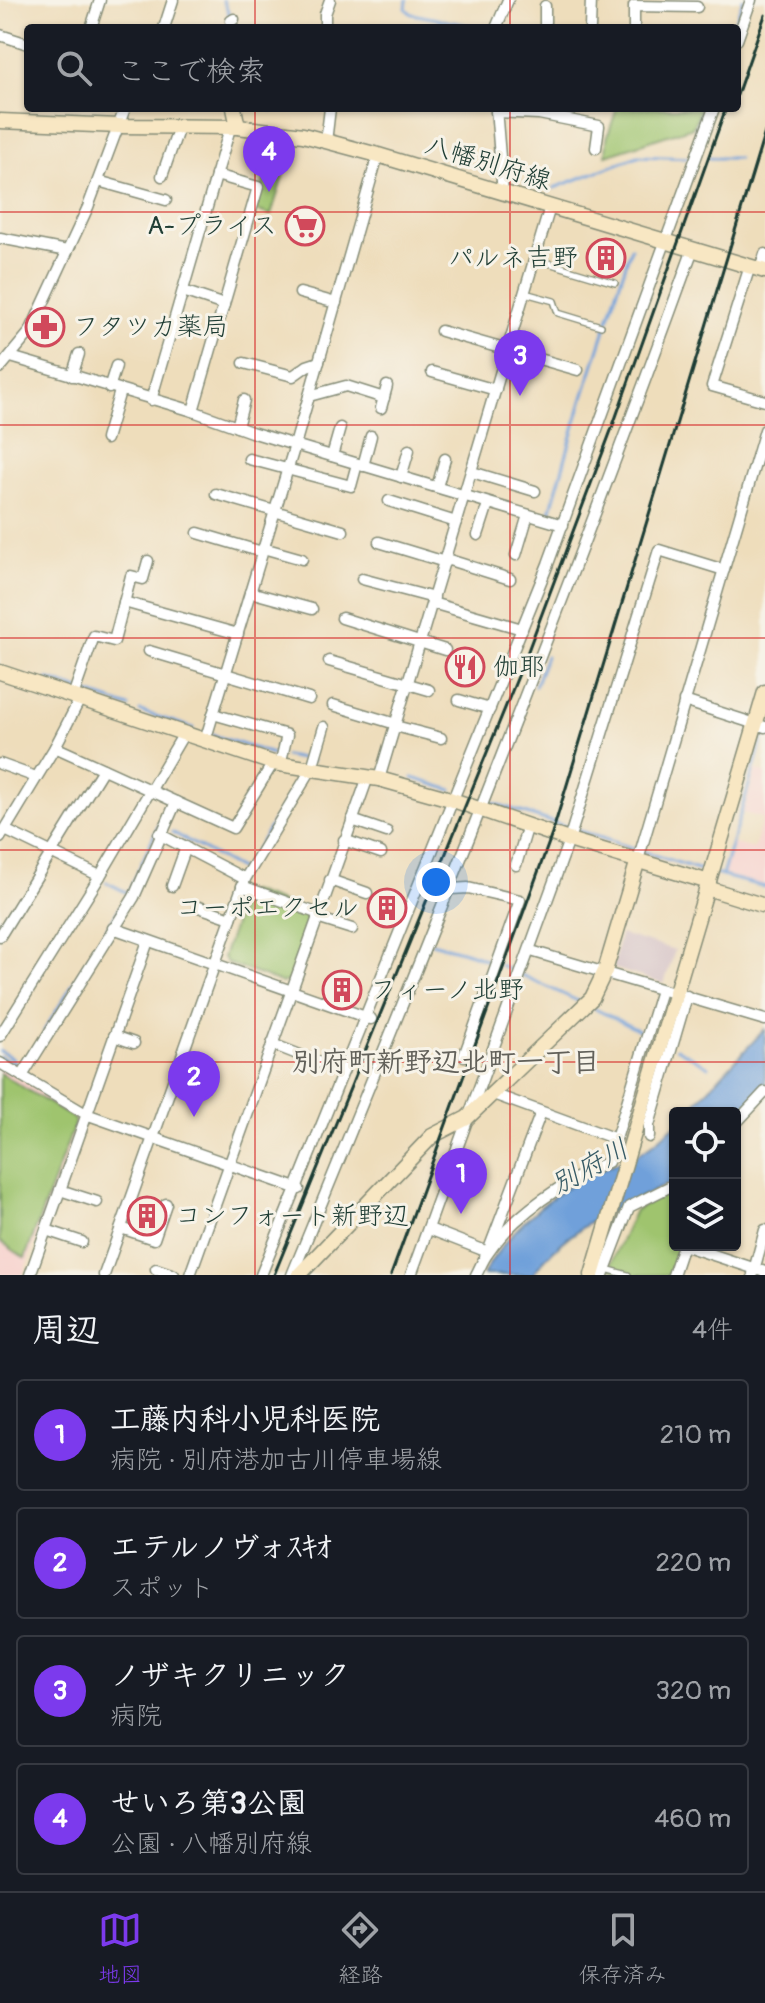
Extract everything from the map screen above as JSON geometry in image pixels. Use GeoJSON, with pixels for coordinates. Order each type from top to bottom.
{"type":"FeatureCollection","features":[{"type":"Feature","properties":{"kind":"main road"},"geometry":{"type":"LineString","coordinates":[[234,112],[234,128]]}},
{"type":"Feature","properties":{"kind":"main road","name":"八幡別府線"},"geometry":{"type":"LineString","coordinates":[[0,121],[234,128],[303,135],[758,269]]}},
{"type":"Feature","properties":{"kind":"main road"},"geometry":{"type":"LineString","coordinates":[[0,672],[276,764],[373,778],[454,800],[569,840],[710,879],[765,906]]}},
{"type":"Feature","properties":{"kind":"main road"},"geometry":{"type":"LineString","coordinates":[[600,1273],[675,993],[760,725],[765,692]]}},
{"type":"Feature","properties":{"kind":"main road"},"geometry":{"type":"LineString","coordinates":[[299,1275],[432,1136],[467,1118],[592,998],[605,971],[639,859]]}},
{"type":"Feature","properties":{"kind":"street"},"geometry":{"type":"LineString","coordinates":[[92,24],[100,0]]}},
{"type":"Feature","properties":{"kind":"street"},"geometry":{"type":"LineString","coordinates":[[165,24],[173,0]]}},
{"type":"Feature","properties":{"kind":"street"},"geometry":{"type":"LineString","coordinates":[[325,24],[330,0]]}},
{"type":"Feature","properties":{"kind":"street"},"geometry":{"type":"LineString","coordinates":[[498,24],[508,0]]}},
{"type":"Feature","properties":{"kind":"street"},"geometry":{"type":"LineString","coordinates":[[590,24],[591,0]]}},
{"type":"Feature","properties":{"kind":"street"},"geometry":{"type":"LineString","coordinates":[[741,29],[751,0]]}},
{"type":"Feature","properties":{"kind":"street"},"geometry":{"type":"LineString","coordinates":[[545,6],[545,24]]}},
{"type":"Feature","properties":{"kind":"street"},"geometry":{"type":"LineString","coordinates":[[634,24],[634,6],[697,7]]}},
{"type":"Feature","properties":{"kind":"street"},"geometry":{"type":"LineString","coordinates":[[0,35],[24,43]]}},
{"type":"Feature","properties":{"kind":"street"},"geometry":{"type":"LineString","coordinates":[[0,368],[30,332],[98,181],[124,112]]}},
{"type":"Feature","properties":{"kind":"street"},"geometry":{"type":"LineString","coordinates":[[326,142],[330,112]]}},
{"type":"Feature","properties":{"kind":"street"},"geometry":{"type":"LineString","coordinates":[[496,112],[503,194]]}},
{"type":"Feature","properties":{"kind":"street"},"geometry":{"type":"LineString","coordinates":[[518,112],[599,126],[596,148]]}},
{"type":"Feature","properties":{"kind":"street"},"geometry":{"type":"LineString","coordinates":[[261,1275],[368,1018],[563,525],[713,112]]}},
{"type":"Feature","properties":{"kind":"street"},"geometry":{"type":"LineString","coordinates":[[162,176],[179,127]]}},
{"type":"Feature","properties":{"kind":"street"},"geometry":{"type":"LineString","coordinates":[[151,400],[216,175],[234,128]]}},
{"type":"Feature","properties":{"kind":"street"},"geometry":{"type":"LineString","coordinates":[[205,741],[295,445],[378,155]]}},
{"type":"Feature","properties":{"kind":"street"},"geometry":{"type":"LineString","coordinates":[[193,411],[258,187],[216,175]]}},
{"type":"Feature","properties":{"kind":"street"},"geometry":{"type":"LineString","coordinates":[[98,181],[166,200]]}},
{"type":"Feature","properties":{"kind":"street"},"geometry":{"type":"LineString","coordinates":[[190,1275],[344,840],[395,725],[550,207]]}},
{"type":"Feature","properties":{"kind":"street"},"geometry":{"type":"LineString","coordinates":[[0,238],[67,251]]}},
{"type":"Feature","properties":{"kind":"street"},"geometry":{"type":"LineString","coordinates":[[292,1275],[482,810],[693,249]]}},
{"type":"Feature","properties":{"kind":"street"},"geometry":{"type":"LineString","coordinates":[[765,254],[712,386],[765,401]]}},
{"type":"Feature","properties":{"kind":"street"},"geometry":{"type":"LineString","coordinates":[[183,291],[224,305]]}},
{"type":"Feature","properties":{"kind":"street"},"geometry":{"type":"LineString","coordinates":[[300,293],[336,303]]}},
{"type":"Feature","properties":{"kind":"street"},"geometry":{"type":"LineString","coordinates":[[441,331],[507,351],[566,362],[578,370]]}},
{"type":"Feature","properties":{"kind":"street"},"geometry":{"type":"LineString","coordinates":[[72,376],[79,354]]}},
{"type":"Feature","properties":{"kind":"street"},"geometry":{"type":"LineString","coordinates":[[11,357],[563,525]]}},
{"type":"Feature","properties":{"kind":"street"},"geometry":{"type":"LineString","coordinates":[[244,363],[262,363],[293,376],[319,362]]}},
{"type":"Feature","properties":{"kind":"street"},"geometry":{"type":"LineString","coordinates":[[106,439],[116,366]]}},
{"type":"Feature","properties":{"kind":"street"},"geometry":{"type":"LineString","coordinates":[[438,370],[496,390]]}},
{"type":"Feature","properties":{"kind":"street"},"geometry":{"type":"LineString","coordinates":[[309,396],[346,386],[382,403],[387,386]]}},
{"type":"Feature","properties":{"kind":"street"},"geometry":{"type":"LineString","coordinates":[[237,427],[244,400]]}},
{"type":"Feature","properties":{"kind":"street"},"geometry":{"type":"LineString","coordinates":[[332,456],[340,428]]}},
{"type":"Feature","properties":{"kind":"street"},"geometry":{"type":"LineString","coordinates":[[639,859],[765,430]]}},
{"type":"Feature","properties":{"kind":"street"},"geometry":{"type":"LineString","coordinates":[[249,459],[351,486],[371,436]]}},
{"type":"Feature","properties":{"kind":"street"},"geometry":{"type":"LineString","coordinates":[[401,477],[409,450]]}},
{"type":"Feature","properties":{"kind":"street"},"geometry":{"type":"LineString","coordinates":[[437,487],[445,459]]}},
{"type":"Feature","properties":{"kind":"street"},"geometry":{"type":"LineString","coordinates":[[472,472],[535,491]]}},
{"type":"Feature","properties":{"kind":"street"},"geometry":{"type":"LineString","coordinates":[[216,494],[336,532]]}},
{"type":"Feature","properties":{"kind":"street"},"geometry":{"type":"LineString","coordinates":[[389,501],[402,510],[456,522]]}},
{"type":"Feature","properties":{"kind":"street"},"geometry":{"type":"LineString","coordinates":[[478,535],[488,504]]}},
{"type":"Feature","properties":{"kind":"street"},"geometry":{"type":"LineString","coordinates":[[516,555],[528,515]]}},
{"type":"Feature","properties":{"kind":"street"},"geometry":{"type":"LineString","coordinates":[[198,533],[302,559]]}},
{"type":"Feature","properties":{"kind":"street"},"geometry":{"type":"LineString","coordinates":[[379,542],[445,560],[493,568],[510,579]]}},
{"type":"Feature","properties":{"kind":"street"},"geometry":{"type":"LineString","coordinates":[[411,1275],[569,840],[659,550],[724,570]]}},
{"type":"Feature","properties":{"kind":"street"},"geometry":{"type":"LineString","coordinates":[[100,876],[2,834],[55,747],[77,697],[94,636],[119,642],[131,576],[143,579],[148,561]]}},
{"type":"Feature","properties":{"kind":"street"},"geometry":{"type":"LineString","coordinates":[[362,579],[385,591],[433,601],[522,629]]}},
{"type":"Feature","properties":{"kind":"street"},"geometry":{"type":"LineString","coordinates":[[250,592],[306,605]]}},
{"type":"Feature","properties":{"kind":"street"},"geometry":{"type":"LineString","coordinates":[[124,602],[238,634]]}},
{"type":"Feature","properties":{"kind":"street"},"geometry":{"type":"LineString","coordinates":[[342,618],[369,622],[445,650]]}},
{"type":"Feature","properties":{"kind":"street"},"geometry":{"type":"LineString","coordinates":[[149,651],[168,662],[225,674],[309,699]]}},
{"type":"Feature","properties":{"kind":"street"},"geometry":{"type":"LineString","coordinates":[[358,669],[361,657]]}},
{"type":"Feature","properties":{"kind":"street"},"geometry":{"type":"LineString","coordinates":[[329,661],[429,690]]}},
{"type":"Feature","properties":{"kind":"street"},"geometry":{"type":"LineString","coordinates":[[459,700],[490,709]]}},
{"type":"Feature","properties":{"kind":"street"},"geometry":{"type":"LineString","coordinates":[[684,701],[760,725]]}},
{"type":"Feature","properties":{"kind":"street"},"geometry":{"type":"LineString","coordinates":[[337,710],[441,738]]}},
{"type":"Feature","properties":{"kind":"street"},"geometry":{"type":"LineString","coordinates":[[55,747],[233,828],[276,764],[287,735],[213,714]]}},
{"type":"Feature","properties":{"kind":"street"},"geometry":{"type":"LineString","coordinates":[[104,1275],[244,882],[312,768],[324,727]]}},
{"type":"Feature","properties":{"kind":"street"},"geometry":{"type":"LineString","coordinates":[[0,1036],[183,735]]}},
{"type":"Feature","properties":{"kind":"street"},"geometry":{"type":"LineString","coordinates":[[0,764],[36,777]]}},
{"type":"Feature","properties":{"kind":"street"},"geometry":{"type":"LineString","coordinates":[[0,936],[103,769]]}},
{"type":"Feature","properties":{"kind":"street"},"geometry":{"type":"LineString","coordinates":[[22,1076],[134,897],[159,834],[176,802]]}},
{"type":"Feature","properties":{"kind":"street"},"geometry":{"type":"LineString","coordinates":[[352,820],[387,832]]}},
{"type":"Feature","properties":{"kind":"street"},"geometry":{"type":"LineString","coordinates":[[516,865],[528,825]]}},
{"type":"Feature","properties":{"kind":"street"},"geometry":{"type":"LineString","coordinates":[[159,834],[244,882],[352,929]]}},
{"type":"Feature","properties":{"kind":"street"},"geometry":{"type":"LineString","coordinates":[[344,840],[381,853]]}},
{"type":"Feature","properties":{"kind":"street"},"geometry":{"type":"LineString","coordinates":[[172,886],[186,847]]}},
{"type":"Feature","properties":{"kind":"street"},"geometry":{"type":"LineString","coordinates":[[330,880],[367,893]]}},
{"type":"Feature","properties":{"kind":"street"},"geometry":{"type":"LineString","coordinates":[[451,889],[468,888],[520,900],[486,979],[464,1056]]}},
{"type":"Feature","properties":{"kind":"street"},"geometry":{"type":"LineString","coordinates":[[199,907],[231,918]]}},
{"type":"Feature","properties":{"kind":"street"},"geometry":{"type":"LineString","coordinates":[[113,928],[368,1018]]}},
{"type":"Feature","properties":{"kind":"street"},"geometry":{"type":"LineString","coordinates":[[33,1274],[148,941]]}},
{"type":"Feature","properties":{"kind":"street"},"geometry":{"type":"LineString","coordinates":[[531,951],[765,1020]]}},
{"type":"Feature","properties":{"kind":"street"},"geometry":{"type":"LineString","coordinates":[[649,1137],[675,993]]}},
{"type":"Feature","properties":{"kind":"street"},"geometry":{"type":"LineString","coordinates":[[488,1252],[526,1213],[548,1196],[608,1162],[675,993]]}},
{"type":"Feature","properties":{"kind":"street"},"geometry":{"type":"LineString","coordinates":[[458,1034],[471,1039]]}},
{"type":"Feature","properties":{"kind":"street"},"geometry":{"type":"LineString","coordinates":[[114,1036],[134,1043]]}},
{"type":"Feature","properties":{"kind":"street"},"geometry":{"type":"LineString","coordinates":[[272,1044],[343,1072]]}},
{"type":"Feature","properties":{"kind":"street"},"geometry":{"type":"LineString","coordinates":[[0,1063],[86,1114],[298,1189]]}},
{"type":"Feature","properties":{"kind":"street"},"geometry":{"type":"LineString","coordinates":[[741,1118],[765,1092]]}},
{"type":"Feature","properties":{"kind":"street"},"geometry":{"type":"LineString","coordinates":[[493,1094],[616,1139]]}},
{"type":"Feature","properties":{"kind":"street"},"geometry":{"type":"LineString","coordinates":[[476,1275],[488,1252],[541,1112]]}},
{"type":"Feature","properties":{"kind":"street"},"geometry":{"type":"LineString","coordinates":[[600,1273],[629,1207],[669,1187]]}},
{"type":"Feature","properties":{"kind":"street"},"geometry":{"type":"LineString","coordinates":[[60,1190],[97,1202]]}},
{"type":"Feature","properties":{"kind":"street"},"geometry":{"type":"LineString","coordinates":[[121,1228],[154,1239],[166,1204]]}},
{"type":"Feature","properties":{"kind":"street"},"geometry":{"type":"LineString","coordinates":[[429,1229],[488,1252]]}},
{"type":"Feature","properties":{"kind":"street"},"geometry":{"type":"LineString","coordinates":[[46,1230],[82,1242]]}},
{"type":"Feature","properties":{"kind":"street"},"geometry":{"type":"LineString","coordinates":[[673,1275],[683,1245],[757,1272],[765,1230]]}},
{"type":"Feature","properties":{"kind":"street"},"geometry":{"type":"LineString","coordinates":[[156,1269],[174,1275]]}},
{"type":"Feature","properties":{"kind":"lane"},"geometry":{"type":"LineString","coordinates":[[534,259],[615,283]]}},
{"type":"Feature","properties":{"kind":"lane"},"geometry":{"type":"LineString","coordinates":[[524,293],[554,301],[558,313],[601,326]]}},
{"type":"Feature","properties":{"kind":"lane"},"geometry":{"type":"LineString","coordinates":[[600,1273],[628,1275]]}},
{"type":"Feature","properties":{"kind":"shaded area"},"geometry":{"type":"Polygon","coordinates":[[[756,770],[765,773],[765,885],[724,874],[734,844],[754,849],[763,818],[743,813],[756,770]]]}},
{"type":"Feature","properties":{"kind":"shaded area"},"geometry":{"type":"Polygon","coordinates":[[[620,934],[675,950],[664,984],[613,968],[620,934]]]}},
{"type":"Feature","properties":{"kind":"shaded area"},"geometry":{"type":"Polygon","coordinates":[[[0,1067],[74,1113],[78,1122],[23,1275],[0,1275],[0,1067]]]}},
{"type":"Feature","properties":{"kind":"green space"},"geometry":{"type":"Polygon","coordinates":[[[616,112],[699,112],[693,127],[606,155],[607,138],[616,112]]]}},
{"type":"Feature","properties":{"kind":"green space"},"geometry":{"type":"Polygon","coordinates":[[[268,168],[284,173],[271,215],[255,210],[268,168]]]}},
{"type":"Feature","properties":{"kind":"green space"},"geometry":{"type":"Polygon","coordinates":[[[250,891],[311,913],[313,918],[291,980],[282,983],[227,963],[223,957],[245,893],[250,891]]]}},
{"type":"Feature","properties":{"kind":"green space"},"geometry":{"type":"Polygon","coordinates":[[[0,1073],[74,1119],[75,1123],[25,1258],[0,1241],[0,1073]]]}},
{"type":"Feature","properties":{"kind":"green space"},"geometry":{"type":"Polygon","coordinates":[[[669,1192],[669,1251],[677,1251],[669,1275],[633,1275],[609,1268],[635,1210],[669,1192]]]}},
{"type":"Feature","properties":{"kind":"water","name":"別府川"},"geometry":{"type":"Polygon","coordinates":[[[765,1029],[765,1087],[741,1113],[741,1107],[692,1107],[765,1029]]]}},
{"type":"Feature","properties":{"kind":"water","name":"別府川"},"geometry":{"type":"Polygon","coordinates":[[[669,1130],[669,1183],[580,1229],[548,1256],[532,1275],[483,1275],[514,1232],[555,1196],[584,1177],[646,1149],[669,1130]]]}},
{"type":"Feature","properties":{"kind":"waterway"},"geometry":{"type":"LineString","coordinates":[[223,0],[233,24]]}},
{"type":"Feature","properties":{"kind":"waterway"},"geometry":{"type":"LineString","coordinates":[[407,0],[406,9],[412,14],[463,24]]}},
{"type":"Feature","properties":{"kind":"waterway"},"geometry":{"type":"LineString","coordinates":[[734,24],[743,0]]}},
{"type":"Feature","properties":{"kind":"waterway"},"geometry":{"type":"LineString","coordinates":[[490,112],[496,164]]}},
{"type":"Feature","properties":{"kind":"waterway"},"geometry":{"type":"LineString","coordinates":[[696,130],[703,112]]}},
{"type":"Feature","properties":{"kind":"waterway"},"geometry":{"type":"LineString","coordinates":[[554,188],[638,156],[692,158]]}},
{"type":"Feature","properties":{"kind":"waterway"},"geometry":{"type":"LineString","coordinates":[[709,158],[738,158]]}},
{"type":"Feature","properties":{"kind":"waterway"},"geometry":{"type":"LineString","coordinates":[[549,516],[631,248]]}},
{"type":"Feature","properties":{"kind":"waterway"},"geometry":{"type":"LineString","coordinates":[[535,686],[546,656]]}},
{"type":"Feature","properties":{"kind":"waterway"},"geometry":{"type":"LineString","coordinates":[[47,679],[129,707]]}},
{"type":"Feature","properties":{"kind":"waterway"},"geometry":{"type":"LineString","coordinates":[[140,711],[193,728]]}},
{"type":"Feature","properties":{"kind":"waterway"},"geometry":{"type":"LineString","coordinates":[[722,876],[765,731]]}},
{"type":"Feature","properties":{"kind":"waterway"},"geometry":{"type":"LineString","coordinates":[[213,735],[275,755]]}},
{"type":"Feature","properties":{"kind":"waterway"},"geometry":{"type":"LineString","coordinates":[[285,756],[312,761]]}},
{"type":"Feature","properties":{"kind":"waterway"},"geometry":{"type":"LineString","coordinates":[[172,832],[243,871],[300,778]]}},
{"type":"Feature","properties":{"kind":"waterway"},"geometry":{"type":"LineString","coordinates":[[413,778],[452,790]]}},
{"type":"Feature","properties":{"kind":"waterway"},"geometry":{"type":"LineString","coordinates":[[490,802],[707,872]]}},
{"type":"Feature","properties":{"kind":"waterway"},"geometry":{"type":"LineString","coordinates":[[44,1031],[127,896],[159,824]]}},
{"type":"Feature","properties":{"kind":"waterway"},"geometry":{"type":"LineString","coordinates":[[715,874],[765,887]]}},
{"type":"Feature","properties":{"kind":"waterway"},"geometry":{"type":"LineString","coordinates":[[106,882],[128,893]]}},
{"type":"Feature","properties":{"kind":"waterway"},"geometry":{"type":"LineString","coordinates":[[432,943],[493,963]]}},
{"type":"Feature","properties":{"kind":"waterway"},"geometry":{"type":"LineString","coordinates":[[500,965],[580,1002]]}},
{"type":"Feature","properties":{"kind":"waterway"},"geometry":{"type":"LineString","coordinates":[[591,1007],[640,1031]]}},
{"type":"Feature","properties":{"kind":"waterway"},"geometry":{"type":"LineString","coordinates":[[676,1048],[709,1067]]}},
{"type":"Feature","properties":{"kind":"waterway"},"geometry":{"type":"LineString","coordinates":[[0,1051],[13,1058],[16,1066],[24,1065]]}},
{"type":"Feature","properties":{"kind":"waterway"},"geometry":{"type":"LineString","coordinates":[[0,1057],[14,1064]]}},
{"type":"Feature","properties":{"kind":"railway"},"geometry":{"type":"LineString","coordinates":[[741,84],[765,15]]}},
{"type":"Feature","properties":{"kind":"railway"},"geometry":{"type":"LineString","coordinates":[[274,1275],[523,664],[612,428],[725,112]]}},
{"type":"Feature","properties":{"kind":"railway"},"geometry":{"type":"LineString","coordinates":[[391,1275],[552,834],[765,132]]}},
{"type":"Feature","properties":{"kind":"place","name":"せいろ第3公園"},"geometry":{"type":"Point","coordinates":[269,192]}},
{"type":"Feature","properties":{"kind":"place","name":"A-プライス"},"geometry":{"type":"Point","coordinates":[305,226]}},
{"type":"Feature","properties":{"kind":"place","name":"パルネ吉野"},"geometry":{"type":"Point","coordinates":[606,258]}},
{"type":"Feature","properties":{"kind":"place","name":"フタツカ薬局"},"geometry":{"type":"Point","coordinates":[45,327]}},
{"type":"Feature","properties":{"kind":"place","name":"ノザキクリニック"},"geometry":{"type":"Point","coordinates":[520,396]}},
{"type":"Feature","properties":{"kind":"place","name":"伽耶"},"geometry":{"type":"Point","coordinates":[465,667]}},
{"type":"Feature","properties":{"kind":"place","name":"コーポエクセル"},"geometry":{"type":"Point","coordinates":[387,908]}},
{"type":"Feature","properties":{"kind":"place","name":"フィーノ北野"},"geometry":{"type":"Point","coordinates":[342,990]}},
{"type":"Feature","properties":{"kind":"place","name":"エテルノヴォｽｷｵ"},"geometry":{"type":"Point","coordinates":[194,1117]}},
{"type":"Feature","properties":{"kind":"place","name":"工藤内科小児科医院"},"geometry":{"type":"Point","coordinates":[461,1214]}},
{"type":"Feature","properties":{"kind":"place","name":"コンフォート新野辺"},"geometry":{"type":"Point","coordinates":[147,1216]}},
{"type":"Feature","properties":{"kind":"district","name":"別府町新野辺北町一丁目"},"geometry":{"type":"Point","coordinates":[446,1062]}}]}
